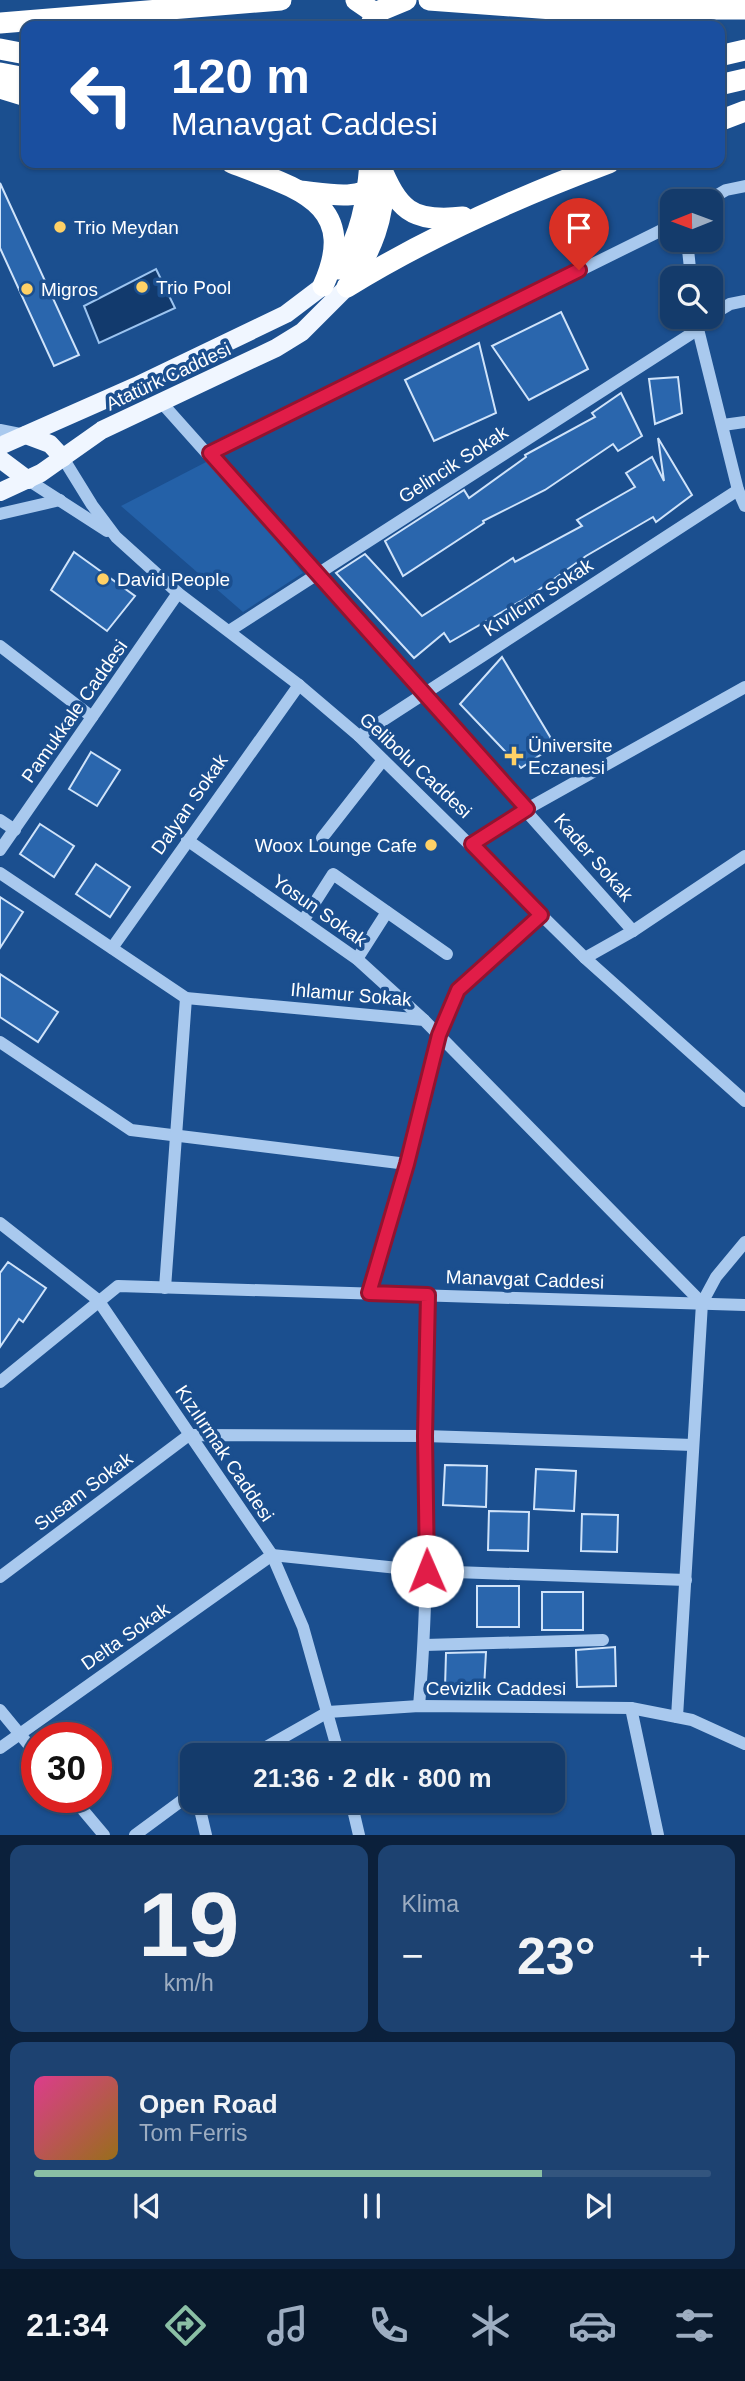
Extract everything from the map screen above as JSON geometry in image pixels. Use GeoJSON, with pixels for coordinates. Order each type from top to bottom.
{"type":"FeatureCollection","features":[{"type":"Feature","properties":{"kind":"highway"},"geometry":{"type":"LineString","coordinates":[[24,21],[281,0]]}},
{"type":"Feature","properties":{"kind":"highway"},"geometry":{"type":"LineString","coordinates":[[356,0],[374,21]]}},
{"type":"Feature","properties":{"kind":"highway"},"geometry":{"type":"LineString","coordinates":[[376,21],[388,5],[405,0]]}},
{"type":"Feature","properties":{"kind":"highway"},"geometry":{"type":"LineString","coordinates":[[429,0],[553,9],[745,9]]}},
{"type":"Feature","properties":{"kind":"highway"},"geometry":{"type":"LineString","coordinates":[[0,23],[21,21]]}},
{"type":"Feature","properties":{"kind":"highway"},"geometry":{"type":"LineString","coordinates":[[0,49],[21,53]]}},
{"type":"Feature","properties":{"kind":"highway"},"geometry":{"type":"LineString","coordinates":[[725,55],[745,50]]}},
{"type":"Feature","properties":{"kind":"highway"},"geometry":{"type":"LineString","coordinates":[[0,73],[21,77]]}},
{"type":"Feature","properties":{"kind":"highway"},"geometry":{"type":"LineString","coordinates":[[725,84],[745,79]]}},
{"type":"Feature","properties":{"kind":"highway"},"geometry":{"type":"LineString","coordinates":[[0,88],[21,94]]}},
{"type":"Feature","properties":{"kind":"highway"},"geometry":{"type":"LineString","coordinates":[[725,119],[745,111]]}},
{"type":"Feature","properties":{"kind":"highway"},"geometry":{"type":"LineString","coordinates":[[244,168],[298,190],[320,206],[335,232],[337,249],[323,286]]}},
{"type":"Feature","properties":{"kind":"highway"},"geometry":{"type":"LineString","coordinates":[[323,286],[340,266],[353,243],[368,192],[377,184],[379,168]]}},
{"type":"Feature","properties":{"kind":"highway"},"geometry":{"type":"LineString","coordinates":[[347,287],[361,267],[377,233],[383,202],[379,168]]}},
{"type":"Feature","properties":{"kind":"highway"},"geometry":{"type":"LineString","coordinates":[[381,168],[403,208],[417,215],[434,220],[489,211]]}},
{"type":"Feature","properties":{"kind":"highway"},"geometry":{"type":"LineString","coordinates":[[347,287],[421,243],[489,211],[596,168]]}},
{"type":"Feature","properties":{"kind":"highway"},"geometry":{"type":"LineString","coordinates":[[298,190],[332,194],[368,192]]}},
{"type":"Feature","properties":{"kind":"main road","name":"Atatürk Caddesi"},"geometry":{"type":"LineString","coordinates":[[0,446],[286,314],[323,286]]}},
{"type":"Feature","properties":{"kind":"main road","name":"Atatürk Caddesi"},"geometry":{"type":"LineString","coordinates":[[0,492],[28,480],[102,430],[285,343],[322,314],[347,287]]}},
{"type":"Feature","properties":{"kind":"main road"},"geometry":{"type":"LineString","coordinates":[[26,435],[50,444],[63,458]]}},
{"type":"Feature","properties":{"kind":"main road"},"geometry":{"type":"LineString","coordinates":[[0,459],[28,480]]}},
{"type":"Feature","properties":{"kind":"street"},"geometry":{"type":"LineString","coordinates":[[723,192],[745,186]]}},
{"type":"Feature","properties":{"kind":"street"},"geometry":{"type":"LineString","coordinates":[[210,453],[660,231]]}},
{"type":"Feature","properties":{"kind":"street"},"geometry":{"type":"LineString","coordinates":[[723,308],[745,301]]}},
{"type":"Feature","properties":{"kind":"street","name":"Gelincik Sokak"},"geometry":{"type":"LineString","coordinates":[[229,631],[687,329]]}},
{"type":"Feature","properties":{"kind":"street"},"geometry":{"type":"LineString","coordinates":[[698,329],[737,490],[745,506]]}},
{"type":"Feature","properties":{"kind":"street","name":"Kader Sokak"},"geometry":{"type":"LineString","coordinates":[[161,402],[210,453],[633,932]]}},
{"type":"Feature","properties":{"kind":"street"},"geometry":{"type":"LineString","coordinates":[[723,425],[745,422]]}},
{"type":"Feature","properties":{"kind":"street"},"geometry":{"type":"LineString","coordinates":[[0,430],[26,435]]}},
{"type":"Feature","properties":{"kind":"street","name":"Gelibolu Caddesi"},"geometry":{"type":"LineString","coordinates":[[63,458],[92,505],[116,537],[178,593],[299,685],[359,736],[472,844],[585,958],[745,1101]]}},
{"type":"Feature","properties":{"kind":"street"},"geometry":{"type":"LineString","coordinates":[[28,480],[116,537]]}},
{"type":"Feature","properties":{"kind":"street","name":"Kıvılcım Sokak"},"geometry":{"type":"LineString","coordinates":[[359,736],[737,490]]}},
{"type":"Feature","properties":{"kind":"street"},"geometry":{"type":"LineString","coordinates":[[0,514],[60,500]]}},
{"type":"Feature","properties":{"kind":"street","name":"Pamukkale Caddesi"},"geometry":{"type":"LineString","coordinates":[[0,850],[178,593]]}},
{"type":"Feature","properties":{"kind":"street"},"geometry":{"type":"LineString","coordinates":[[0,646],[92,717]]}},
{"type":"Feature","properties":{"kind":"street","name":"Dalyan Sokak"},"geometry":{"type":"LineString","coordinates":[[113,948],[299,685]]}},
{"type":"Feature","properties":{"kind":"street"},"geometry":{"type":"LineString","coordinates":[[472,844],[527,809],[745,687]]}},
{"type":"Feature","properties":{"kind":"street"},"geometry":{"type":"LineString","coordinates":[[322,838],[383,760]]}},
{"type":"Feature","properties":{"kind":"street"},"geometry":{"type":"LineString","coordinates":[[0,820],[15,830]]}},
{"type":"Feature","properties":{"kind":"street","name":"Yosun Sokak"},"geometry":{"type":"LineString","coordinates":[[187,840],[357,959],[424,1020]]}},
{"type":"Feature","properties":{"kind":"street"},"geometry":{"type":"LineString","coordinates":[[585,958],[633,932],[745,856]]}},
{"type":"Feature","properties":{"kind":"street","name":"Ihlamur Sokak"},"geometry":{"type":"LineString","coordinates":[[0,873],[186,998],[424,1020],[702,1303]]}},
{"type":"Feature","properties":{"kind":"street"},"geometry":{"type":"LineString","coordinates":[[303,921],[333,874],[447,954]]}},
{"type":"Feature","properties":{"kind":"street"},"geometry":{"type":"LineString","coordinates":[[357,959],[387,912]]}},
{"type":"Feature","properties":{"kind":"street"},"geometry":{"type":"LineString","coordinates":[[369,1293],[407,1164],[439,1035],[458,990],[541,915]]}},
{"type":"Feature","properties":{"kind":"street"},"geometry":{"type":"LineString","coordinates":[[165,1288],[186,998]]}},
{"type":"Feature","properties":{"kind":"street"},"geometry":{"type":"LineString","coordinates":[[0,1042],[131,1130],[407,1164]]}},
{"type":"Feature","properties":{"kind":"street","name":"Kızılırmak Caddesi"},"geometry":{"type":"LineString","coordinates":[[0,1223],[98,1300],[272,1555],[303,1627],[336,1743]]}},
{"type":"Feature","properties":{"kind":"street"},"geometry":{"type":"LineString","coordinates":[[677,1717],[702,1303],[716,1277],[745,1242]]}},
{"type":"Feature","properties":{"kind":"street","name":"Manavgat Caddesi"},"geometry":{"type":"LineString","coordinates":[[0,1382],[118,1286],[745,1305]]}},
{"type":"Feature","properties":{"kind":"street"},"geometry":{"type":"LineString","coordinates":[[419,1706],[425,1645],[427,1571],[425,1436],[428,1295]]}},
{"type":"Feature","properties":{"kind":"street"},"geometry":{"type":"LineString","coordinates":[[189,1435],[425,1436],[693,1445]]}},
{"type":"Feature","properties":{"kind":"street","name":"Susam Sokak"},"geometry":{"type":"LineString","coordinates":[[0,1577],[189,1435]]}},
{"type":"Feature","properties":{"kind":"street"},"geometry":{"type":"LineString","coordinates":[[272,1555],[427,1571],[686,1580]]}},
{"type":"Feature","properties":{"kind":"street","name":"Delta Sokak"},"geometry":{"type":"LineString","coordinates":[[0,1748],[272,1555]]}},
{"type":"Feature","properties":{"kind":"street"},"geometry":{"type":"LineString","coordinates":[[425,1645],[603,1640]]}},
{"type":"Feature","properties":{"kind":"street","name":"Cevizlik Caddesi"},"geometry":{"type":"LineString","coordinates":[[273,1743],[328,1712],[419,1706],[631,1708],[692,1720],[745,1744]]}},
{"type":"Feature","properties":{"kind":"street"},"geometry":{"type":"LineString","coordinates":[[631,1708],[658,1835]]}},
{"type":"Feature","properties":{"kind":"street"},"geometry":{"type":"LineString","coordinates":[[0,1710],[21,1736]]}},
{"type":"Feature","properties":{"kind":"street"},"geometry":{"type":"LineString","coordinates":[[135,1835],[180,1802]]}},
{"type":"Feature","properties":{"kind":"street"},"geometry":{"type":"LineString","coordinates":[[85,1813],[104,1835]]}},
{"type":"Feature","properties":{"kind":"street"},"geometry":{"type":"LineString","coordinates":[[201,1813],[206,1835]]}},
{"type":"Feature","properties":{"kind":"street"},"geometry":{"type":"LineString","coordinates":[[354,1813],[359,1835]]}},
{"type":"Feature","properties":{"kind":"shaded area","name":"Trio Pool"},"geometry":{"type":"Polygon","coordinates":[[[156,269],[175,308],[99,343],[84,306],[156,269]]]}},
{"type":"Feature","properties":{"kind":"shaded area"},"geometry":{"type":"Polygon","coordinates":[[[210,460],[303,573],[243,612],[121,506],[210,460]]]}},
{"type":"Feature","properties":{"kind":"building"},"geometry":{"type":"Polygon","coordinates":[[[0,183],[79,355],[54,366],[0,248],[0,183]]]}},
{"type":"Feature","properties":{"kind":"building"},"geometry":{"type":"Polygon","coordinates":[[[561,312],[588,369],[529,400],[492,346],[561,312]]]}},
{"type":"Feature","properties":{"kind":"building"},"geometry":{"type":"Polygon","coordinates":[[[479,343],[496,413],[434,441],[405,380],[479,343]]]}},
{"type":"Feature","properties":{"kind":"building"},"geometry":{"type":"Polygon","coordinates":[[[678,377],[682,413],[655,424],[649,379],[678,377]]]}},
{"type":"Feature","properties":{"kind":"building"},"geometry":{"type":"Polygon","coordinates":[[[621,393],[642,436],[618,451],[613,444],[545,490],[483,521],[484,523],[403,576],[385,541],[464,490],[469,498],[526,457],[525,455],[595,417],[592,413],[621,393]]]}},
{"type":"Feature","properties":{"kind":"building"},"geometry":{"type":"Polygon","coordinates":[[[658,438],[692,495],[656,522],[653,517],[586,556],[533,594],[450,642],[444,633],[414,658],[336,573],[365,554],[422,616],[513,558],[515,562],[582,526],[577,520],[635,487],[626,473],[652,457],[664,481],[658,438]]]}},
{"type":"Feature","properties":{"kind":"building"},"geometry":{"type":"Polygon","coordinates":[[[74,552],[135,596],[107,631],[51,590],[74,552]]]}},
{"type":"Feature","properties":{"kind":"building"},"geometry":{"type":"Polygon","coordinates":[[[502,657],[555,745],[521,768],[460,704],[502,657]]]}},
{"type":"Feature","properties":{"kind":"building"},"geometry":{"type":"Polygon","coordinates":[[[91,752],[120,770],[97,806],[69,789],[91,752]]]}},
{"type":"Feature","properties":{"kind":"building"},"geometry":{"type":"Polygon","coordinates":[[[40,824],[74,846],[54,877],[20,854],[40,824]]]}},
{"type":"Feature","properties":{"kind":"building"},"geometry":{"type":"Polygon","coordinates":[[[96,864],[130,887],[110,917],[76,894],[96,864]]]}},
{"type":"Feature","properties":{"kind":"building"},"geometry":{"type":"Polygon","coordinates":[[[0,897],[23,912],[0,948],[0,897]]]}},
{"type":"Feature","properties":{"kind":"building"},"geometry":{"type":"Polygon","coordinates":[[[0,974],[58,1012],[38,1042],[0,1017],[0,974]]]}},
{"type":"Feature","properties":{"kind":"building"},"geometry":{"type":"Polygon","coordinates":[[[8,1262],[46,1288],[23,1322],[19,1319],[0,1347],[0,1273],[8,1262]]]}},
{"type":"Feature","properties":{"kind":"building"},"geometry":{"type":"Polygon","coordinates":[[[445,1465],[487,1466],[486,1507],[443,1505],[445,1465]]]}},
{"type":"Feature","properties":{"kind":"building"},"geometry":{"type":"Polygon","coordinates":[[[536,1469],[576,1471],[574,1511],[534,1509],[536,1469]]]}},
{"type":"Feature","properties":{"kind":"building"},"geometry":{"type":"Polygon","coordinates":[[[489,1511],[529,1512],[528,1551],[488,1550],[489,1511]]]}},
{"type":"Feature","properties":{"kind":"building"},"geometry":{"type":"Polygon","coordinates":[[[582,1514],[618,1515],[617,1552],[581,1551],[582,1514]]]}},
{"type":"Feature","properties":{"kind":"building"},"geometry":{"type":"Polygon","coordinates":[[[477,1586],[519,1586],[519,1627],[477,1627],[477,1586]]]}},
{"type":"Feature","properties":{"kind":"building"},"geometry":{"type":"Polygon","coordinates":[[[542,1592],[583,1592],[583,1630],[542,1630],[542,1592]]]}},
{"type":"Feature","properties":{"kind":"building"},"geometry":{"type":"Polygon","coordinates":[[[615,1647],[616,1686],[577,1687],[576,1650],[615,1647]]]}},
{"type":"Feature","properties":{"kind":"building"},"geometry":{"type":"Polygon","coordinates":[[[486,1652],[484,1689],[445,1688],[446,1653],[486,1652]]]}},
{"type":"Feature","properties":{"kind":"place","name":"Trio Meydan"},"geometry":{"type":"Point","coordinates":[60,227]}},
{"type":"Feature","properties":{"kind":"place","name":"Trio Pool"},"geometry":{"type":"Point","coordinates":[142,287]}},
{"type":"Feature","properties":{"kind":"place","name":"Migros"},"geometry":{"type":"Point","coordinates":[27,289]}},
{"type":"Feature","properties":{"kind":"place","name":"David People"},"geometry":{"type":"Point","coordinates":[103,579]}},
{"type":"Feature","properties":{"kind":"place","name":"Üniversite Eczanesi"},"geometry":{"type":"Point","coordinates":[514,756]}},
{"type":"Feature","properties":{"kind":"place","name":"Woox Lounge Cafe"},"geometry":{"type":"Point","coordinates":[431,845]}},
{"type":"Feature","properties":{"kind":"route"},"geometry":{"type":"LineString","coordinates":[[427,1571],[425,1436],[428,1295],[369,1293],[407,1164],[439,1035],[458,990],[541,915],[472,844],[527,809],[210,453],[579,270]]}}]}
